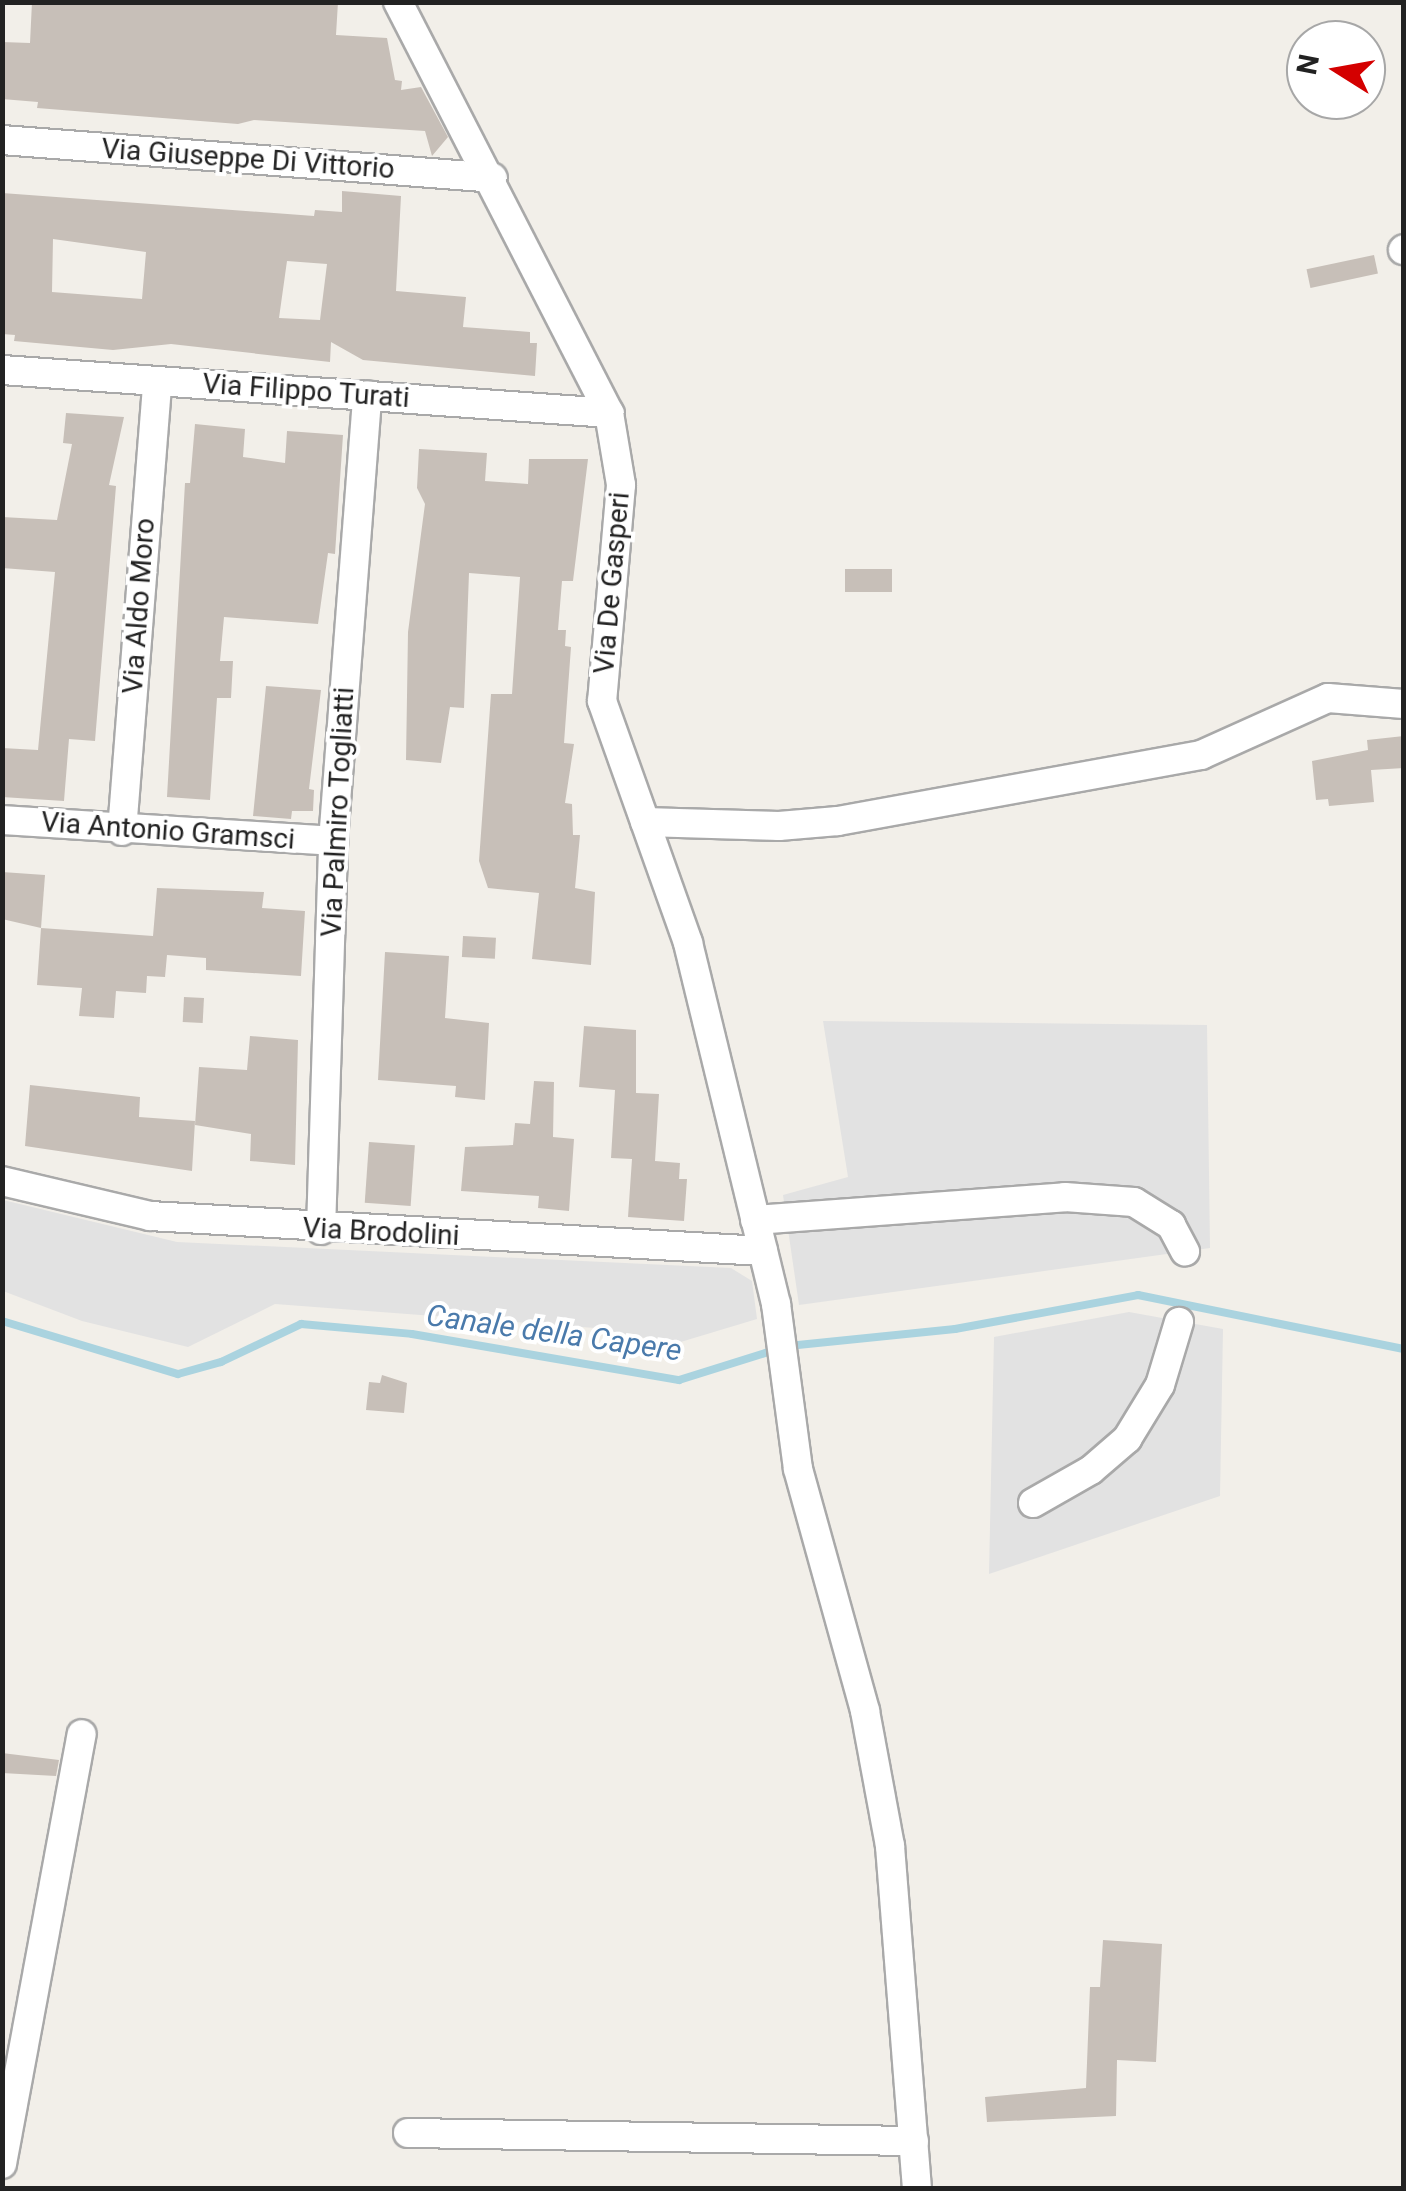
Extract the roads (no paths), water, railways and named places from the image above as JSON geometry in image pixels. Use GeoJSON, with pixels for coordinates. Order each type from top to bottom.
{"type":"FeatureCollection","features":[{"type":"Feature","properties":{"kind":"street","name":"Via De Gasperi"},"geometry":{"type":"LineString","coordinates":[[398,2],[493,178],[609,413],[621,485],[602,700],[688,943],[776,1304],[798,1469],[865,1710],[890,1846],[917,2188]]}},
{"type":"Feature","properties":{"kind":"street","name":"Via Giuseppe Di Vittorio"},"geometry":{"type":"LineString","coordinates":[[2,140],[493,178]]}},
{"type":"Feature","properties":{"kind":"street","name":"Via Filippo Turati"},"geometry":{"type":"LineString","coordinates":[[2,370],[609,413]]}},
{"type":"Feature","properties":{"kind":"street","name":"Via Aldo Moro"},"geometry":{"type":"LineString","coordinates":[[122,830],[156,382]]}},
{"type":"Feature","properties":{"kind":"street","name":"Via Palmiro Togliatti"},"geometry":{"type":"LineString","coordinates":[[321,1230],[333,841],[366,395]]}},
{"type":"Feature","properties":{"kind":"street"},"geometry":{"type":"LineString","coordinates":[[645,822],[779,826],[838,821],[1202,755],[1328,698],[1404,704]]}},
{"type":"Feature","properties":{"kind":"street","name":"Via Antonio Gramsci"},"geometry":{"type":"LineString","coordinates":[[2,820],[333,841]]}},
{"type":"Feature","properties":{"kind":"street","name":"Via Brodolini"},"geometry":{"type":"LineString","coordinates":[[2,1181],[150,1216],[321,1230],[763,1251]]}},
{"type":"Feature","properties":{"kind":"street"},"geometry":{"type":"LineString","coordinates":[[755,1220],[1046,1198],[1134,1202],[1171,1225],[1185,1251]]}},
{"type":"Feature","properties":{"kind":"street"},"geometry":{"type":"LineString","coordinates":[[1033,1503],[1092,1470],[1127,1439],[1160,1386],[1179,1322]]}},
{"type":"Feature","properties":{"kind":"street"},"geometry":{"type":"LineString","coordinates":[[2,2164],[82,1734]]}},
{"type":"Feature","properties":{"kind":"street"},"geometry":{"type":"LineString","coordinates":[[408,2134],[914,2141]]}},
{"type":"Feature","properties":{"kind":"waterway","name":"Canale della Capere"},"geometry":{"type":"LineString","coordinates":[[788,1346],[955,1329],[1138,1295],[1404,1349]]}},
{"type":"Feature","properties":{"kind":"waterway","name":"Canale della Capere"},"geometry":{"type":"LineString","coordinates":[[2,1321],[178,1374],[221,1362],[301,1324],[412,1334],[679,1380],[775,1350]]}}]}
